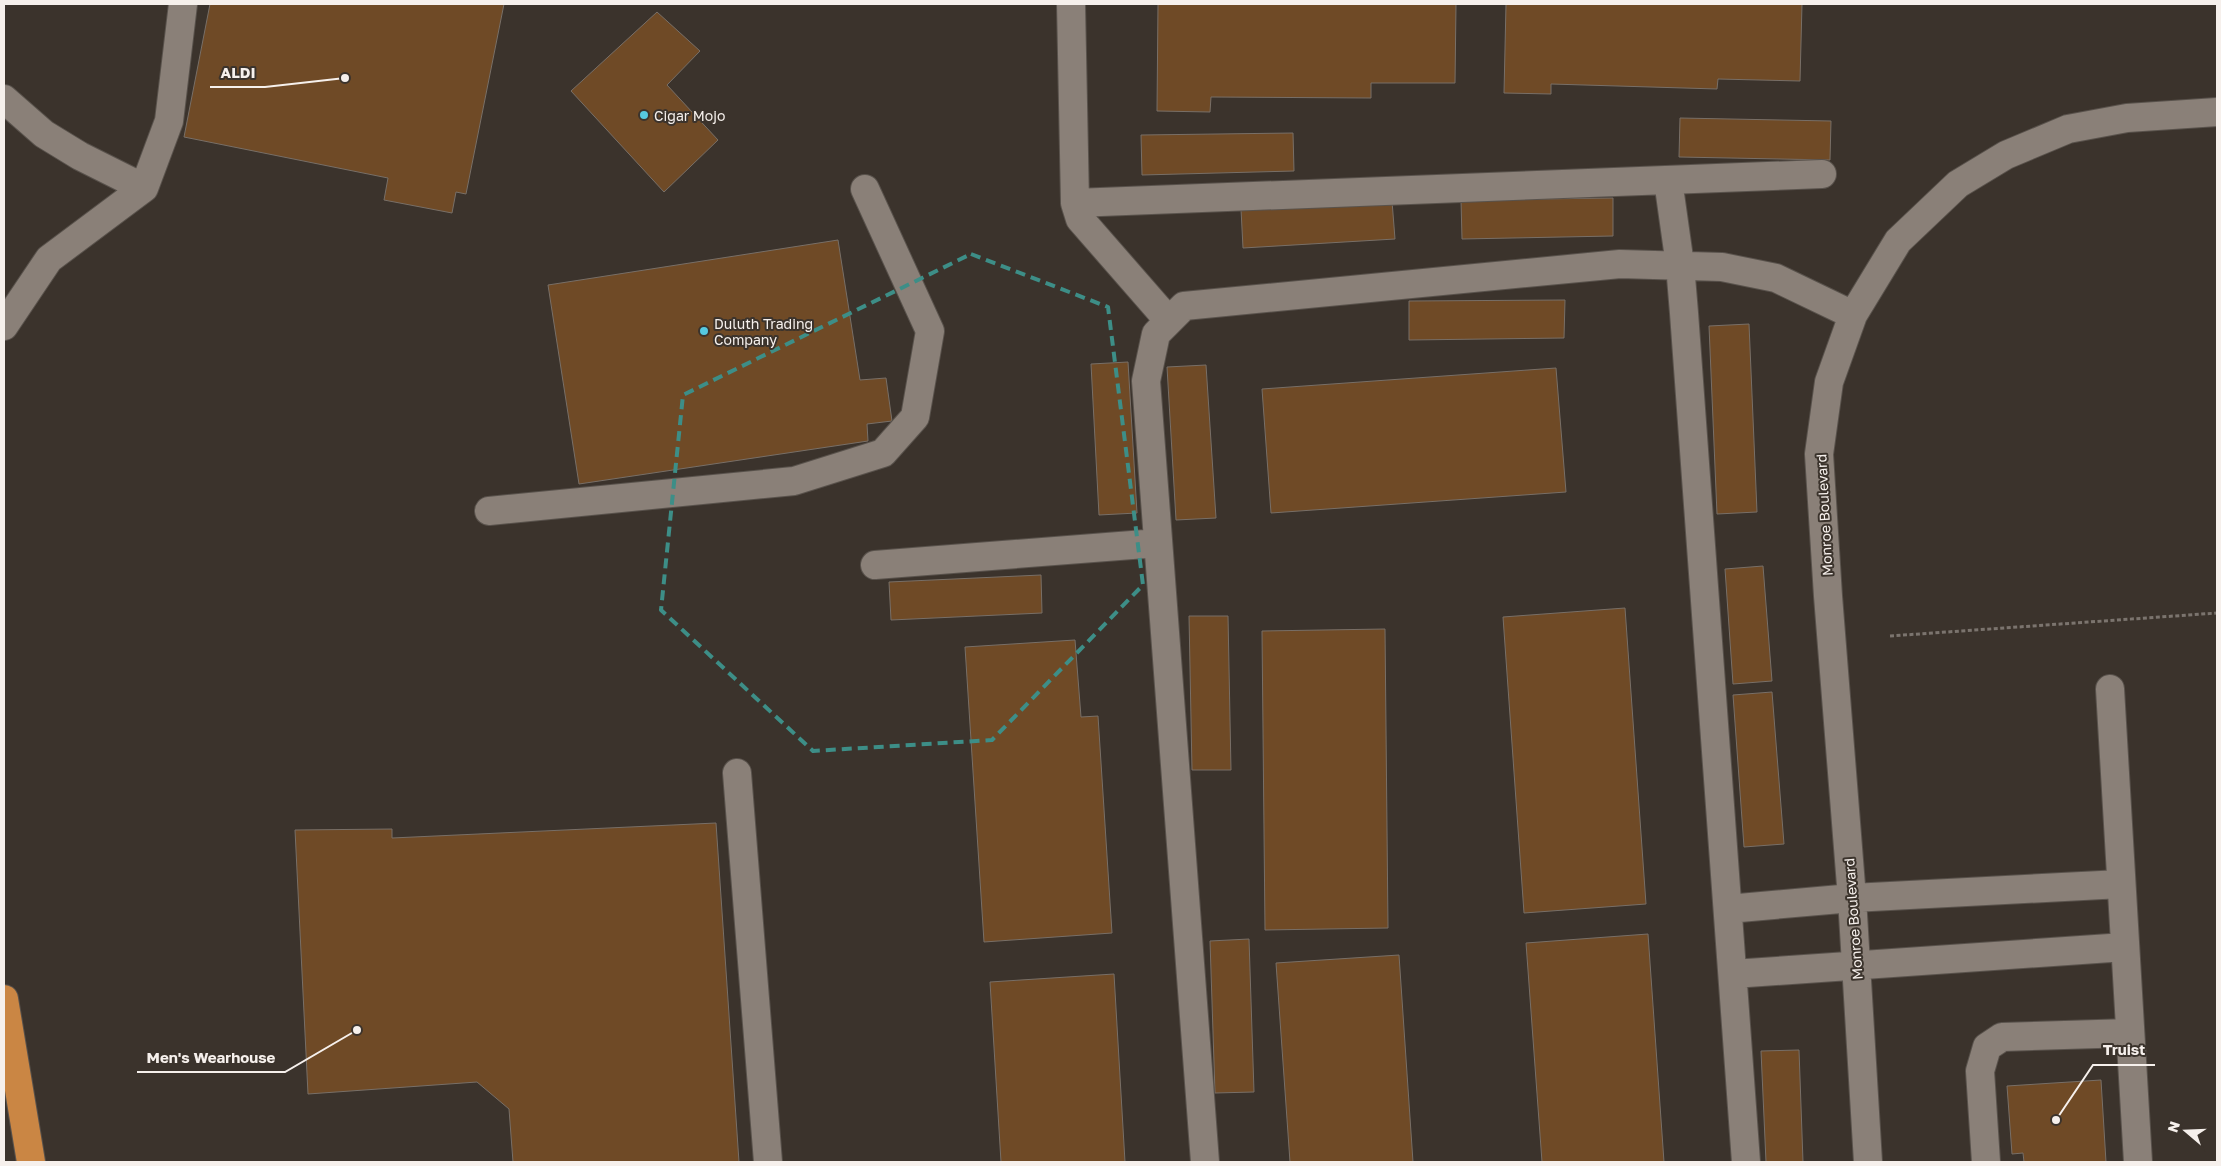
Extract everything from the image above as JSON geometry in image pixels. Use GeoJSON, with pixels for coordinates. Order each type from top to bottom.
{"type":"FeatureCollection","features":[{"type":"Feature","properties":{"kind":"highway"},"geometry":{"type":"LineString","coordinates":[[4,999],[8,1055],[31,1162]]}},
{"type":"Feature","properties":{"kind":"street"},"geometry":{"type":"LineString","coordinates":[[4,326],[49,259],[144,188],[169,121],[183,4]]}},
{"type":"Feature","properties":{"kind":"street"},"geometry":{"type":"LineString","coordinates":[[1071,4],[1075,203],[1080,219],[1169,321]]}},
{"type":"Feature","properties":{"kind":"street"},"geometry":{"type":"LineString","coordinates":[[4,99],[44,134],[80,156],[144,188]]}},
{"type":"Feature","properties":{"kind":"street","name":"Monroe Boulevard"},"geometry":{"type":"LineString","coordinates":[[1868,1162],[1852,898],[1828,596],[1819,454],[1829,382],[1853,315],[1898,241],[1958,184],[2006,155],[2068,129],[2127,118],[2217,112]]}},
{"type":"Feature","properties":{"kind":"street"},"geometry":{"type":"LineString","coordinates":[[1075,203],[1822,174]]}},
{"type":"Feature","properties":{"kind":"street"},"geometry":{"type":"LineString","coordinates":[[1668,180],[1680,266],[1746,1162]]}},
{"type":"Feature","properties":{"kind":"street"},"geometry":{"type":"LineString","coordinates":[[489,511],[794,481],[882,453],[915,417],[930,331],[864,189]]}},
{"type":"Feature","properties":{"kind":"street"},"geometry":{"type":"LineString","coordinates":[[1205,1162],[1146,381],[1156,334],[1184,306],[1620,264],[1722,267],[1776,278],[1853,315]]}},
{"type":"Feature","properties":{"kind":"street"},"geometry":{"type":"LineString","coordinates":[[876,566],[1158,543]]}},
{"type":"Feature","properties":{"kind":"street"},"geometry":{"type":"LineString","coordinates":[[2110,688],[2138,1162]]}},
{"type":"Feature","properties":{"kind":"street"},"geometry":{"type":"LineString","coordinates":[[738,773],[768,1162]]}},
{"type":"Feature","properties":{"kind":"street"},"geometry":{"type":"LineString","coordinates":[[1728,909],[1852,898],[2121,884]]}},
{"type":"Feature","properties":{"kind":"street"},"geometry":{"type":"LineString","coordinates":[[1733,974],[2125,947]]}},
{"type":"Feature","properties":{"kind":"street"},"geometry":{"type":"LineString","coordinates":[[1986,1162],[1980,1072],[1987,1047],[2002,1037],[2130,1033]]}},
{"type":"Feature","properties":{"kind":"path"},"geometry":{"type":"LineString","coordinates":[[1890,636],[2217,613]]}},
{"type":"Feature","properties":{"kind":"highlighted area"},"geometry":{"type":"Polygon","coordinates":[[[971,254],[1108,307],[1143,585],[992,740],[813,751],[661,610],[683,395],[971,254]]]}},
{"type":"Feature","properties":{"kind":"building"},"geometry":{"type":"Polygon","coordinates":[[[210,4],[504,4],[466,194],[456,192],[452,213],[384,200],[388,178],[184,137],[210,4]]]}},
{"type":"Feature","properties":{"kind":"building"},"geometry":{"type":"Polygon","coordinates":[[[1158,4],[1456,4],[1455,83],[1371,83],[1371,98],[1211,97],[1210,112],[1157,111],[1158,4]]]}},
{"type":"Feature","properties":{"kind":"building"},"geometry":{"type":"Polygon","coordinates":[[[1506,4],[1802,4],[1800,81],[1718,79],[1717,89],[1551,84],[1551,94],[1504,93],[1506,4]]]}},
{"type":"Feature","properties":{"kind":"building","name":"Cigar Mojo"},"geometry":{"type":"Polygon","coordinates":[[[657,12],[700,51],[667,85],[718,140],[664,192],[571,91],[657,12]]]}},
{"type":"Feature","properties":{"kind":"building"},"geometry":{"type":"Polygon","coordinates":[[[1680,118],[1831,121],[1830,160],[1679,157],[1680,118]]]}},
{"type":"Feature","properties":{"kind":"building"},"geometry":{"type":"Polygon","coordinates":[[[1293,133],[1294,171],[1142,175],[1141,135],[1293,133]]]}},
{"type":"Feature","properties":{"kind":"building"},"geometry":{"type":"Polygon","coordinates":[[[1613,198],[1613,236],[1462,239],[1461,200],[1613,198]]]}},
{"type":"Feature","properties":{"kind":"building"},"geometry":{"type":"Polygon","coordinates":[[[1392,201],[1395,239],[1243,248],[1241,209],[1392,201]]]}},
{"type":"Feature","properties":{"kind":"building","name":"Duluth Trading Company"},"geometry":{"type":"Polygon","coordinates":[[[838,240],[860,380],[886,378],[892,421],[867,424],[868,441],[579,484],[548,285],[838,240]]]}},
{"type":"Feature","properties":{"kind":"building"},"geometry":{"type":"Polygon","coordinates":[[[1565,300],[1564,338],[1409,340],[1409,301],[1565,300]]]}},
{"type":"Feature","properties":{"kind":"building"},"geometry":{"type":"Polygon","coordinates":[[[1749,324],[1757,512],[1717,514],[1709,326],[1749,324]]]}},
{"type":"Feature","properties":{"kind":"building"},"geometry":{"type":"Polygon","coordinates":[[[1128,362],[1137,513],[1099,515],[1091,364],[1128,362]]]}},
{"type":"Feature","properties":{"kind":"building"},"geometry":{"type":"Polygon","coordinates":[[[1206,365],[1216,518],[1176,520],[1167,367],[1206,365]]]}},
{"type":"Feature","properties":{"kind":"building"},"geometry":{"type":"Polygon","coordinates":[[[1556,368],[1566,492],[1271,513],[1262,389],[1556,368]]]}},
{"type":"Feature","properties":{"kind":"building"},"geometry":{"type":"Polygon","coordinates":[[[1763,566],[1772,681],[1733,684],[1725,569],[1763,566]]]}},
{"type":"Feature","properties":{"kind":"building"},"geometry":{"type":"Polygon","coordinates":[[[1041,575],[1042,613],[891,620],[889,582],[1041,575]]]}},
{"type":"Feature","properties":{"kind":"building"},"geometry":{"type":"Polygon","coordinates":[[[1625,608],[1646,904],[1524,913],[1503,617],[1625,608]]]}},
{"type":"Feature","properties":{"kind":"building"},"geometry":{"type":"Polygon","coordinates":[[[1189,616],[1228,616],[1231,770],[1192,770],[1189,616]]]}},
{"type":"Feature","properties":{"kind":"building"},"geometry":{"type":"Polygon","coordinates":[[[1385,629],[1388,928],[1265,930],[1262,631],[1385,629]]]}},
{"type":"Feature","properties":{"kind":"building"},"geometry":{"type":"Polygon","coordinates":[[[1075,640],[1081,717],[1098,716],[1112,933],[984,942],[965,647],[1075,640]]]}},
{"type":"Feature","properties":{"kind":"building"},"geometry":{"type":"Polygon","coordinates":[[[1772,692],[1784,844],[1744,847],[1733,695],[1772,692]]]}},
{"type":"Feature","properties":{"kind":"building"},"geometry":{"type":"Polygon","coordinates":[[[716,823],[739,1162],[513,1162],[509,1109],[477,1082],[308,1094],[295,830],[392,829],[392,838],[716,823]]]}},
{"type":"Feature","properties":{"kind":"building"},"geometry":{"type":"Polygon","coordinates":[[[1648,934],[1664,1162],[1542,1162],[1526,943],[1648,934]]]}},
{"type":"Feature","properties":{"kind":"building"},"geometry":{"type":"Polygon","coordinates":[[[1249,939],[1254,1092],[1215,1093],[1210,941],[1249,939]]]}},
{"type":"Feature","properties":{"kind":"building"},"geometry":{"type":"Polygon","coordinates":[[[1399,955],[1413,1162],[1290,1162],[1276,963],[1399,955]]]}},
{"type":"Feature","properties":{"kind":"building"},"geometry":{"type":"Polygon","coordinates":[[[1114,974],[1125,1162],[1001,1162],[990,982],[1114,974]]]}},
{"type":"Feature","properties":{"kind":"building"},"geometry":{"type":"Polygon","coordinates":[[[1799,1050],[1803,1162],[1766,1162],[1761,1051],[1799,1050]]]}},
{"type":"Feature","properties":{"kind":"building"},"geometry":{"type":"Polygon","coordinates":[[[2101,1080],[2106,1162],[2024,1162],[2023,1153],[2012,1154],[2007,1086],[2101,1080]]]}},
{"type":"Feature","properties":{"kind":"place","name":"ALDI"},"geometry":{"type":"Point","coordinates":[345,78]}},
{"type":"Feature","properties":{"kind":"place","name":"Cigar Mojo"},"geometry":{"type":"Point","coordinates":[644,115]}},
{"type":"Feature","properties":{"kind":"place","name":"Duluth Trading Company"},"geometry":{"type":"Point","coordinates":[704,331]}},
{"type":"Feature","properties":{"kind":"place","name":"Men's Wearhouse"},"geometry":{"type":"Point","coordinates":[357,1030]}},
{"type":"Feature","properties":{"kind":"place","name":"Truist"},"geometry":{"type":"Point","coordinates":[2056,1120]}}]}
